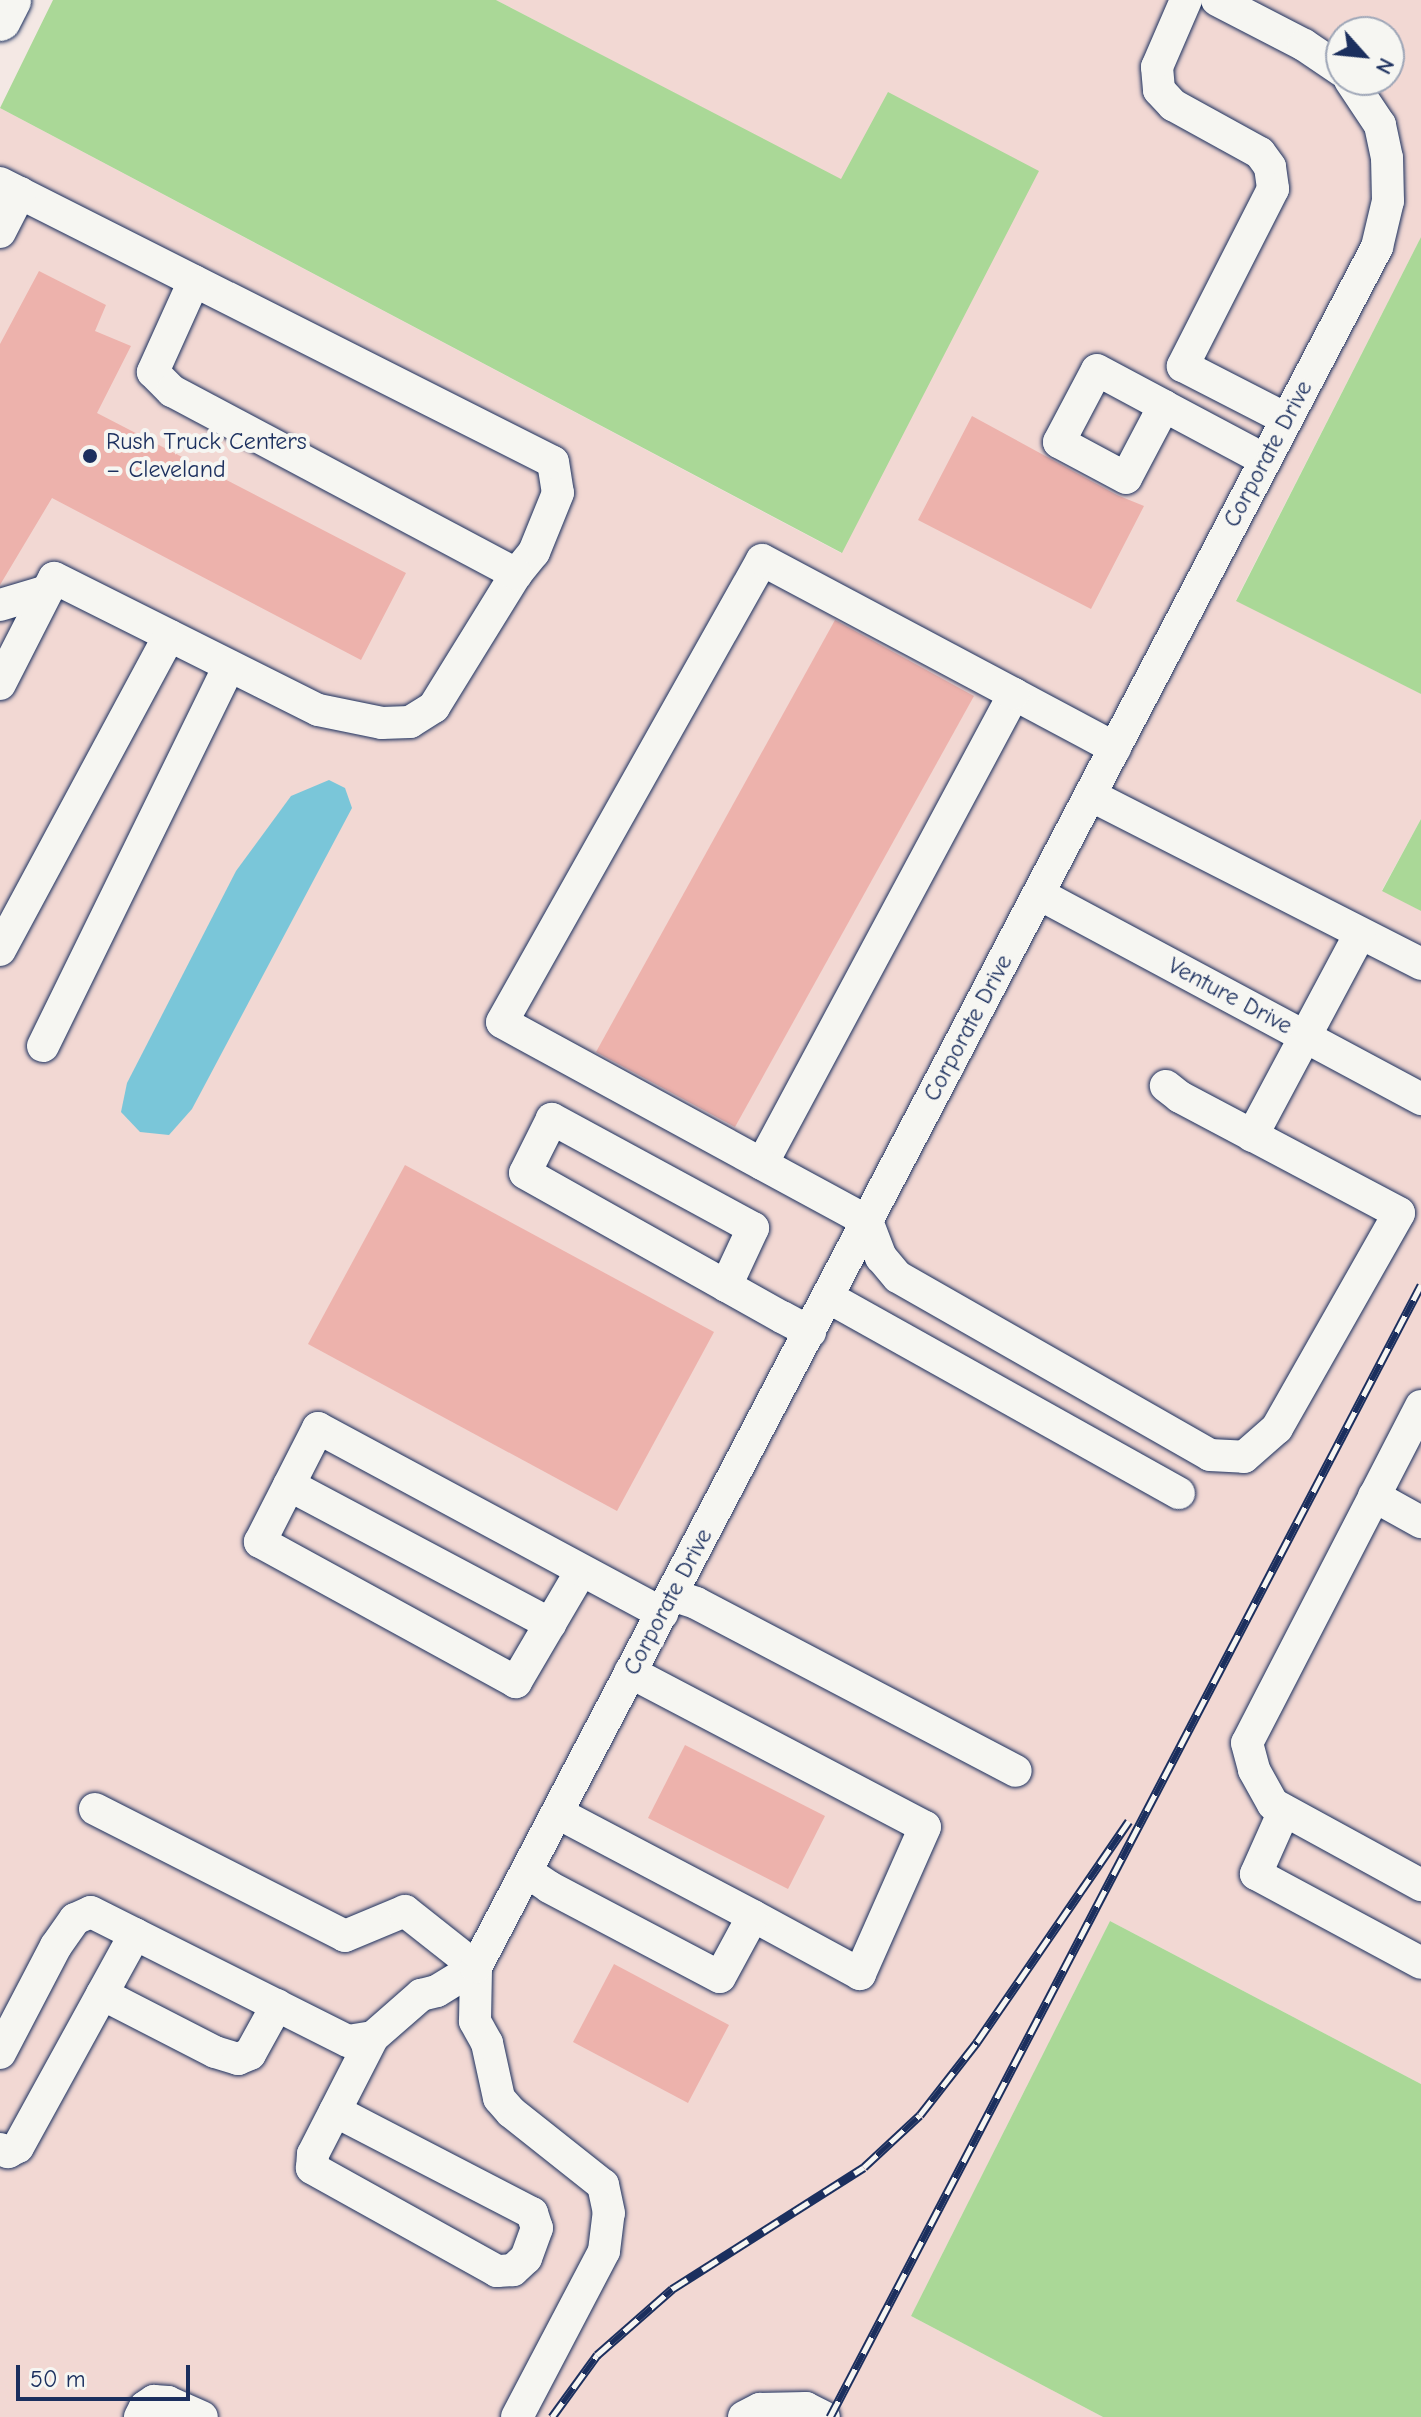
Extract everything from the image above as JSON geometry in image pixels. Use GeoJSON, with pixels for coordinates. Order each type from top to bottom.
{"type":"FeatureCollection","features":[{"type":"Feature","properties":{"kind":"main road"},"geometry":{"type":"LineString","coordinates":[[0,20],[10,0]]}},
{"type":"Feature","properties":{"kind":"street"},"geometry":{"type":"LineString","coordinates":[[1186,0],[1157,67],[1159,90],[1173,105],[1260,153],[1270,167],[1273,189],[1183,366],[1286,419]]}},
{"type":"Feature","properties":{"kind":"street"},"geometry":{"type":"LineString","coordinates":[[1217,0],[1325,59]]}},
{"type":"Feature","properties":{"kind":"street","name":"Corporate Drive"},"geometry":{"type":"LineString","coordinates":[[476,1967],[1377,247],[1388,201],[1387,158],[1380,125],[1361,96]]}},
{"type":"Feature","properties":{"kind":"street"},"geometry":{"type":"LineString","coordinates":[[0,232],[10,188],[553,462],[558,493],[534,552],[516,574],[434,707],[410,722],[382,723],[318,710],[54,578],[0,684]]}},
{"type":"Feature","properties":{"kind":"street"},"geometry":{"type":"LineString","coordinates":[[194,281],[153,372],[172,391],[516,574]]}},
{"type":"Feature","properties":{"kind":"street"},"geometry":{"type":"LineString","coordinates":[[1164,406],[1265,460]]}},
{"type":"Feature","properties":{"kind":"street"},"geometry":{"type":"LineString","coordinates":[[1115,748],[762,560],[502,1022],[867,1221],[881,1257],[898,1277],[1210,1455],[1244,1457],[1277,1428],[1399,1213],[1180,1097],[1166,1086]]}},
{"type":"Feature","properties":{"kind":"street"},"geometry":{"type":"LineString","coordinates":[[0,605],[47,591]]}},
{"type":"Feature","properties":{"kind":"street"},"geometry":{"type":"LineString","coordinates":[[0,950],[169,636]]}},
{"type":"Feature","properties":{"kind":"street"},"geometry":{"type":"LineString","coordinates":[[43,1046],[229,666]]}},
{"type":"Feature","properties":{"kind":"street"},"geometry":{"type":"LineString","coordinates":[[762,1164],[1014,694]]}},
{"type":"Feature","properties":{"kind":"street"},"geometry":{"type":"LineString","coordinates":[[1090,795],[1421,964]]}},
{"type":"Feature","properties":{"kind":"street","name":"Venture Drive"},"geometry":{"type":"LineString","coordinates":[[1039,894],[1421,1099]]}},
{"type":"Feature","properties":{"kind":"street"},"geometry":{"type":"LineString","coordinates":[[1252,1136],[1360,934]]}},
{"type":"Feature","properties":{"kind":"street"},"geometry":{"type":"LineString","coordinates":[[726,1286],[753,1228],[552,1119],[525,1173],[726,1286],[810,1332]]}},
{"type":"Feature","properties":{"kind":"street"},"geometry":{"type":"LineString","coordinates":[[828,1297],[1179,1493]]}},
{"type":"Feature","properties":{"kind":"street"},"geometry":{"type":"LineString","coordinates":[[1421,1406],[1247,1743],[1260,1781],[1273,1804],[1421,1885]]}},
{"type":"Feature","properties":{"kind":"street"},"geometry":{"type":"LineString","coordinates":[[581,1571],[516,1682],[260,1542],[318,1428],[581,1571],[667,1604],[696,1603],[1016,1771]]}},
{"type":"Feature","properties":{"kind":"street"},"geometry":{"type":"LineString","coordinates":[[289,1485],[550,1624]]}},
{"type":"Feature","properties":{"kind":"street"},"geometry":{"type":"LineString","coordinates":[[1374,1496],[1421,1522]]}},
{"type":"Feature","properties":{"kind":"street"},"geometry":{"type":"LineString","coordinates":[[558,1813],[860,1974],[925,1827],[630,1672]]}},
{"type":"Feature","properties":{"kind":"street"},"geometry":{"type":"LineString","coordinates":[[95,1809],[345,1936],[405,1911],[476,1967]]}},
{"type":"Feature","properties":{"kind":"street"},"geometry":{"type":"LineString","coordinates":[[1284,1811],[1256,1874],[1421,1963]]}},
{"type":"Feature","properties":{"kind":"street"},"geometry":{"type":"LineString","coordinates":[[527,1872],[549,1887],[720,1977],[753,1916]]}},
{"type":"Feature","properties":{"kind":"street"},"geometry":{"type":"LineString","coordinates":[[0,2053],[56,1946],[75,1919],[91,1912],[348,2041],[373,2037]]}},
{"type":"Feature","properties":{"kind":"street"},"geometry":{"type":"LineString","coordinates":[[0,2149],[8,2152],[18,2147],[135,1934]]}},
{"type":"Feature","properties":{"kind":"street"},"geometry":{"type":"LineString","coordinates":[[335,2111],[532,2213],[537,2228],[526,2258],[513,2270],[497,2271],[312,2168],[313,2154],[335,2111],[373,2037],[421,1995],[437,1991],[476,1967]]}},
{"type":"Feature","properties":{"kind":"street"},"geometry":{"type":"LineString","coordinates":[[476,1967],[475,2021],[487,2043],[499,2098],[511,2112],[603,2185],[609,2213],[604,2251],[517,2417]]}},
{"type":"Feature","properties":{"kind":"street"},"geometry":{"type":"LineString","coordinates":[[102,1994],[215,2052],[238,2059],[250,2054],[277,2005]]}},
{"type":"Feature","properties":{"kind":"street"},"geometry":{"type":"LineString","coordinates":[[140,2417],[154,2401],[168,2402],[202,2417]]}},
{"type":"Feature","properties":{"kind":"street"},"geometry":{"type":"LineString","coordinates":[[744,2417],[760,2409],[806,2408],[824,2417]]}},
{"type":"Feature","properties":{"kind":"shaded area"},"geometry":{"type":"Polygon","coordinates":[[[496,0],[1421,0],[1421,237],[1236,600],[1421,694],[1421,819],[1382,890],[1421,911],[1421,2084],[1110,1921],[911,2316],[1103,2417],[0,2417],[0,108],[841,553],[841,180],[496,0]]]}},
{"type":"Feature","properties":{"kind":"green space"},"geometry":{"type":"Polygon","coordinates":[[[53,0],[496,0],[841,179],[888,92],[1039,171],[842,553],[0,108],[53,0]]]}},
{"type":"Feature","properties":{"kind":"green space"},"geometry":{"type":"Polygon","coordinates":[[[1421,237],[1421,694],[1236,601],[1421,237]]]}},
{"type":"Feature","properties":{"kind":"green space"},"geometry":{"type":"Polygon","coordinates":[[[1421,819],[1421,911],[1382,891],[1421,819]]]}},
{"type":"Feature","properties":{"kind":"green space"},"geometry":{"type":"Polygon","coordinates":[[[1110,1921],[1421,2084],[1421,2417],[1103,2417],[911,2316],[1110,1921]]]}},
{"type":"Feature","properties":{"kind":"water"},"geometry":{"type":"Polygon","coordinates":[[[329,780],[345,788],[352,808],[192,1109],[169,1135],[140,1132],[121,1112],[127,1083],[236,871],[291,796],[329,780]]]}},
{"type":"Feature","properties":{"kind":"building","name":"Rush Truck Centers – Cleveland"},"geometry":{"type":"Polygon","coordinates":[[[39,271],[106,305],[95,331],[131,346],[97,413],[406,573],[361,660],[52,498],[0,585],[0,344],[39,271]]]}},
{"type":"Feature","properties":{"kind":"building"},"geometry":{"type":"Polygon","coordinates":[[[972,416],[1117,495],[1144,506],[1091,609],[918,520],[972,416]]]}},
{"type":"Feature","properties":{"kind":"building"},"geometry":{"type":"Polygon","coordinates":[[[835,620],[974,696],[735,1127],[596,1052],[835,620]]]}},
{"type":"Feature","properties":{"kind":"building"},"geometry":{"type":"Polygon","coordinates":[[[405,1165],[714,1332],[617,1511],[308,1344],[405,1165]]]}},
{"type":"Feature","properties":{"kind":"building"},"geometry":{"type":"Polygon","coordinates":[[[685,1745],[825,1816],[788,1889],[648,1818],[685,1745]]]}},
{"type":"Feature","properties":{"kind":"building"},"geometry":{"type":"Polygon","coordinates":[[[614,1964],[729,2025],[688,2103],[573,2042],[614,1964]]]}},
{"type":"Feature","properties":{"kind":"railway"},"geometry":{"type":"LineString","coordinates":[[830,2417],[1421,1285]]}},
{"type":"Feature","properties":{"kind":"railway"},"geometry":{"type":"LineString","coordinates":[[552,2417],[597,2355],[672,2289],[864,2167],[920,2115],[977,2042],[1129,1821]]}},
{"type":"Feature","properties":{"kind":"place","name":"Rush Truck Centers – Cleveland"},"geometry":{"type":"Point","coordinates":[90,456]}}]}
